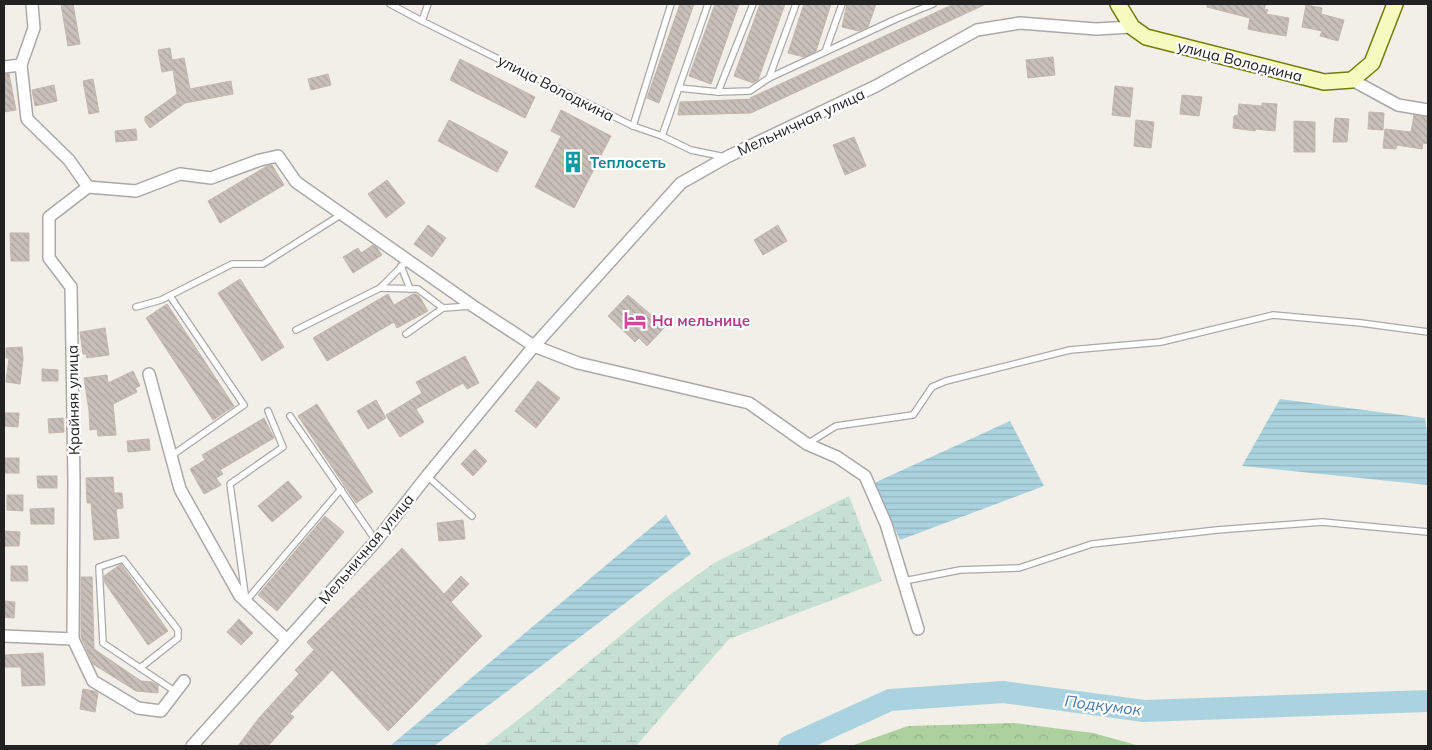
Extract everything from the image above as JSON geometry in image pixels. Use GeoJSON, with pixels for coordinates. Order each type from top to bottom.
{"type":"FeatureCollection","features":[{"type":"Feature","properties":{"kind":"street"},"geometry":{"type":"LineString","coordinates":[[32,4],[34,28],[21,65],[27,120],[69,160],[88,187],[136,191],[180,174],[211,178],[260,160],[278,156],[296,182],[342,214],[404,263],[534,346],[578,363],[749,403],[807,444],[837,457],[865,476],[886,524],[918,629]]}},
{"type":"Feature","properties":{"kind":"street"},"geometry":{"type":"LineString","coordinates":[[1118,4],[1132,27]]}},
{"type":"Feature","properties":{"kind":"street"},"geometry":{"type":"LineString","coordinates":[[1395,4],[1372,63],[1352,80],[1398,105],[1428,110]]}},
{"type":"Feature","properties":{"kind":"street","name":"Мельничная улица"},"geometry":{"type":"LineString","coordinates":[[192,746],[376,541],[534,346],[681,183],[727,157],[876,86],[977,30],[1020,23],[1096,29],[1132,27]]}},
{"type":"Feature","properties":{"kind":"street","name":"улица Володкина"},"geometry":{"type":"LineString","coordinates":[[1132,27],[1146,38],[1315,80],[1324,82],[1352,80]]}},
{"type":"Feature","properties":{"kind":"street"},"geometry":{"type":"LineString","coordinates":[[4,67],[21,65]]}},
{"type":"Feature","properties":{"kind":"street","name":"Крайняя улица"},"geometry":{"type":"LineString","coordinates":[[73,639],[74,483],[71,286],[49,258],[49,217],[88,187]]}},
{"type":"Feature","properties":{"kind":"street"},"geometry":{"type":"LineString","coordinates":[[149,374],[180,489],[240,596],[287,640]]}},
{"type":"Feature","properties":{"kind":"street"},"geometry":{"type":"LineString","coordinates":[[4,636],[73,639],[93,680],[138,708],[161,711],[184,681]]}},
{"type":"Feature","properties":{"kind":"lane","name":"улица Володкина"},"geometry":{"type":"LineString","coordinates":[[390,4],[633,126],[662,136],[691,150],[727,157]]}},
{"type":"Feature","properties":{"kind":"lane"},"geometry":{"type":"LineString","coordinates":[[422,21],[428,4]]}},
{"type":"Feature","properties":{"kind":"lane"},"geometry":{"type":"LineString","coordinates":[[633,126],[670,4]]}},
{"type":"Feature","properties":{"kind":"lane"},"geometry":{"type":"LineString","coordinates":[[662,136],[708,4]]}},
{"type":"Feature","properties":{"kind":"lane"},"geometry":{"type":"LineString","coordinates":[[718,92],[753,4]]}},
{"type":"Feature","properties":{"kind":"lane"},"geometry":{"type":"LineString","coordinates":[[769,78],[796,4]]}},
{"type":"Feature","properties":{"kind":"lane"},"geometry":{"type":"LineString","coordinates":[[825,52],[842,4]]}},
{"type":"Feature","properties":{"kind":"lane"},"geometry":{"type":"LineString","coordinates":[[679,88],[718,92],[750,91],[769,78],[932,4]]}},
{"type":"Feature","properties":{"kind":"lane"},"geometry":{"type":"LineString","coordinates":[[136,306],[161,300],[232,264],[263,264],[342,214]]}},
{"type":"Feature","properties":{"kind":"lane"},"geometry":{"type":"LineString","coordinates":[[296,330],[380,288],[404,263]]}},
{"type":"Feature","properties":{"kind":"lane"},"geometry":{"type":"LineString","coordinates":[[404,263],[410,288]]}},
{"type":"Feature","properties":{"kind":"lane"},"geometry":{"type":"LineString","coordinates":[[380,288],[418,289],[443,308]]}},
{"type":"Feature","properties":{"kind":"lane"},"geometry":{"type":"LineString","coordinates":[[170,296],[244,405],[171,456]]}},
{"type":"Feature","properties":{"kind":"lane"},"geometry":{"type":"LineString","coordinates":[[406,334],[443,308],[473,306]]}},
{"type":"Feature","properties":{"kind":"lane"},"geometry":{"type":"LineString","coordinates":[[807,444],[836,426],[913,415],[932,387],[946,381],[1070,350],[1161,342],[1273,315],[1360,323],[1428,332]]}},
{"type":"Feature","properties":{"kind":"lane"},"geometry":{"type":"LineString","coordinates":[[246,601],[230,484],[283,447],[268,411]]}},
{"type":"Feature","properties":{"kind":"lane"},"geometry":{"type":"LineString","coordinates":[[290,416],[376,541]]}},
{"type":"Feature","properties":{"kind":"lane"},"geometry":{"type":"LineString","coordinates":[[427,476],[472,516]]}},
{"type":"Feature","properties":{"kind":"lane"},"geometry":{"type":"LineString","coordinates":[[246,601],[341,489]]}},
{"type":"Feature","properties":{"kind":"lane"},"geometry":{"type":"LineString","coordinates":[[904,582],[960,570],[1019,568],[1092,544],[1217,530],[1322,522],[1428,532]]}},
{"type":"Feature","properties":{"kind":"lane"},"geometry":{"type":"LineString","coordinates":[[140,668],[178,638],[178,630],[123,559],[99,567],[103,643],[140,668],[176,692]]}},
{"type":"Feature","properties":{"kind":"green space"},"geometry":{"type":"Polygon","coordinates":[[[849,496],[882,581],[729,639],[636,746],[484,746],[537,705],[667,597],[714,563],[849,496]]]}},
{"type":"Feature","properties":{"kind":"green space"},"geometry":{"type":"Polygon","coordinates":[[[1015,723],[1093,733],[1140,746],[851,746],[908,726],[1015,723]]]}},
{"type":"Feature","properties":{"kind":"water"},"geometry":{"type":"Polygon","coordinates":[[[1280,399],[1425,418],[1428,440],[1428,485],[1242,466],[1280,399]]]}},
{"type":"Feature","properties":{"kind":"water"},"geometry":{"type":"Polygon","coordinates":[[[1010,421],[1044,486],[900,540],[874,483],[1010,421]]]}},
{"type":"Feature","properties":{"kind":"water"},"geometry":{"type":"Polygon","coordinates":[[[666,515],[691,554],[434,746],[390,746],[666,515]]]}},
{"type":"Feature","properties":{"kind":"building"},"geometry":{"type":"Polygon","coordinates":[[[61,4],[73,4],[80,44],[68,46],[61,4]]]}},
{"type":"Feature","properties":{"kind":"building"},"geometry":{"type":"Polygon","coordinates":[[[680,4],[694,4],[659,103],[647,98],[680,4]]]}},
{"type":"Feature","properties":{"kind":"building"},"geometry":{"type":"Polygon","coordinates":[[[715,4],[739,4],[711,84],[689,76],[715,4]]]}},
{"type":"Feature","properties":{"kind":"building"},"geometry":{"type":"Polygon","coordinates":[[[760,4],[785,4],[758,80],[753,83],[734,76],[760,4]]]}},
{"type":"Feature","properties":{"kind":"building"},"geometry":{"type":"Polygon","coordinates":[[[804,4],[831,4],[816,51],[804,57],[788,53],[804,4]]]}},
{"type":"Feature","properties":{"kind":"building"},"geometry":{"type":"Polygon","coordinates":[[[847,4],[876,4],[868,27],[859,31],[842,27],[847,4]]]}},
{"type":"Feature","properties":{"kind":"building"},"geometry":{"type":"Polygon","coordinates":[[[954,4],[986,4],[751,113],[678,115],[680,102],[754,99],[750,98],[954,4]]]}},
{"type":"Feature","properties":{"kind":"building"},"geometry":{"type":"Polygon","coordinates":[[[1207,4],[1266,4],[1264,9],[1268,10],[1266,14],[1289,18],[1286,36],[1248,29],[1250,18],[1207,7],[1207,4]]]}},
{"type":"Feature","properties":{"kind":"building"},"geometry":{"type":"Polygon","coordinates":[[[1306,5],[1322,8],[1321,14],[1344,20],[1338,41],[1320,36],[1322,31],[1302,27],[1306,5]]]}},
{"type":"Feature","properties":{"kind":"building"},"geometry":{"type":"Polygon","coordinates":[[[170,48],[172,60],[184,58],[190,89],[231,81],[233,94],[185,103],[150,128],[145,121],[145,117],[177,94],[173,70],[162,72],[158,50],[170,48]]]}},
{"type":"Feature","properties":{"kind":"building"},"geometry":{"type":"Polygon","coordinates":[[[1053,57],[1055,75],[1028,78],[1026,60],[1053,57]]]}},
{"type":"Feature","properties":{"kind":"building"},"geometry":{"type":"Polygon","coordinates":[[[460,59],[535,97],[525,118],[450,80],[460,59]]]}},
{"type":"Feature","properties":{"kind":"building"},"geometry":{"type":"Polygon","coordinates":[[[4,74],[9,74],[16,110],[4,112],[4,74]]]}},
{"type":"Feature","properties":{"kind":"building"},"geometry":{"type":"Polygon","coordinates":[[[328,74],[331,85],[311,90],[308,79],[328,74]]]}},
{"type":"Feature","properties":{"kind":"building"},"geometry":{"type":"Polygon","coordinates":[[[93,79],[99,112],[89,114],[83,81],[93,79]]]}},
{"type":"Feature","properties":{"kind":"building"},"geometry":{"type":"Polygon","coordinates":[[[54,85],[57,101],[35,106],[32,90],[54,85]]]}},
{"type":"Feature","properties":{"kind":"building"},"geometry":{"type":"Polygon","coordinates":[[[1115,86],[1133,88],[1130,117],[1112,115],[1115,86]]]}},
{"type":"Feature","properties":{"kind":"building"},"geometry":{"type":"Polygon","coordinates":[[[1182,95],[1202,97],[1199,116],[1180,114],[1182,95]]]}},
{"type":"Feature","properties":{"kind":"building"},"geometry":{"type":"Polygon","coordinates":[[[1262,103],[1277,104],[1275,131],[1233,128],[1234,116],[1238,115],[1239,104],[1262,106],[1262,103]]]}},
{"type":"Feature","properties":{"kind":"building","name":"Теплосеть"},"geometry":{"type":"Polygon","coordinates":[[[561,110],[611,136],[574,208],[535,187],[561,136],[551,131],[561,110]]]}},
{"type":"Feature","properties":{"kind":"building"},"geometry":{"type":"Polygon","coordinates":[[[1369,112],[1384,113],[1383,130],[1368,129],[1369,112]]]}},
{"type":"Feature","properties":{"kind":"building"},"geometry":{"type":"Polygon","coordinates":[[[1414,115],[1428,117],[1428,144],[1423,143],[1422,149],[1397,145],[1396,149],[1383,148],[1385,129],[1411,132],[1414,115]]]}},
{"type":"Feature","properties":{"kind":"building"},"geometry":{"type":"Polygon","coordinates":[[[1335,118],[1349,119],[1347,142],[1333,142],[1335,118]]]}},
{"type":"Feature","properties":{"kind":"building"},"geometry":{"type":"Polygon","coordinates":[[[449,120],[508,152],[497,172],[438,141],[449,120]]]}},
{"type":"Feature","properties":{"kind":"building"},"geometry":{"type":"Polygon","coordinates":[[[1136,120],[1154,122],[1151,148],[1134,146],[1136,120]]]}},
{"type":"Feature","properties":{"kind":"building"},"geometry":{"type":"Polygon","coordinates":[[[1294,121],[1315,122],[1315,152],[1294,152],[1294,121]]]}},
{"type":"Feature","properties":{"kind":"building"},"geometry":{"type":"Polygon","coordinates":[[[136,129],[137,140],[116,142],[115,131],[136,129]]]}},
{"type":"Feature","properties":{"kind":"building"},"geometry":{"type":"Polygon","coordinates":[[[854,137],[866,166],[845,175],[833,145],[854,137]]]}},
{"type":"Feature","properties":{"kind":"building"},"geometry":{"type":"Polygon","coordinates":[[[272,165],[284,185],[220,223],[208,201],[267,166],[272,165]]]}},
{"type":"Feature","properties":{"kind":"building"},"geometry":{"type":"Polygon","coordinates":[[[387,180],[405,203],[386,218],[368,194],[387,180]]]}},
{"type":"Feature","properties":{"kind":"building"},"geometry":{"type":"Polygon","coordinates":[[[428,225],[446,238],[432,257],[414,244],[428,225]]]}},
{"type":"Feature","properties":{"kind":"building"},"geometry":{"type":"Polygon","coordinates":[[[778,225],[787,241],[763,255],[754,240],[778,225]]]}},
{"type":"Feature","properties":{"kind":"building"},"geometry":{"type":"Polygon","coordinates":[[[10,233],[29,233],[29,261],[11,261],[10,233]]]}},
{"type":"Feature","properties":{"kind":"building"},"geometry":{"type":"Polygon","coordinates":[[[373,245],[382,255],[353,273],[343,257],[358,248],[361,253],[373,245]]]}},
{"type":"Feature","properties":{"kind":"building"},"geometry":{"type":"Polygon","coordinates":[[[240,279],[284,347],[262,361],[218,293],[240,279]]]}},
{"type":"Feature","properties":{"kind":"building"},"geometry":{"type":"Polygon","coordinates":[[[388,294],[394,305],[416,294],[428,311],[397,328],[394,322],[327,361],[313,338],[388,294]]]}},
{"type":"Feature","properties":{"kind":"building"},"geometry":{"type":"Polygon","coordinates":[[[628,295],[665,327],[647,346],[639,338],[635,342],[608,316],[628,295]]]}},
{"type":"Feature","properties":{"kind":"building"},"geometry":{"type":"Polygon","coordinates":[[[167,304],[234,406],[213,420],[146,318],[167,304]]]}},
{"type":"Feature","properties":{"kind":"building"},"geometry":{"type":"Polygon","coordinates":[[[105,328],[109,355],[87,358],[86,354],[83,354],[80,332],[105,328]]]}},
{"type":"Feature","properties":{"kind":"building"},"geometry":{"type":"Polygon","coordinates":[[[22,347],[23,359],[20,384],[6,382],[9,358],[6,358],[6,348],[22,347]]]}},
{"type":"Feature","properties":{"kind":"building"},"geometry":{"type":"Polygon","coordinates":[[[465,356],[479,383],[467,389],[463,383],[416,409],[424,422],[400,437],[386,415],[422,393],[416,382],[465,356]]]}},
{"type":"Feature","properties":{"kind":"building"},"geometry":{"type":"Polygon","coordinates":[[[42,369],[58,370],[58,381],[42,381],[42,369]]]}},
{"type":"Feature","properties":{"kind":"building"},"geometry":{"type":"Polygon","coordinates":[[[133,371],[140,386],[135,388],[137,392],[113,404],[116,435],[98,436],[97,429],[90,430],[84,378],[107,375],[108,383],[133,371]]]}},
{"type":"Feature","properties":{"kind":"building"},"geometry":{"type":"Polygon","coordinates":[[[538,381],[560,398],[536,428],[515,411],[538,381]]]}},
{"type":"Feature","properties":{"kind":"building"},"geometry":{"type":"Polygon","coordinates":[[[376,400],[386,418],[368,429],[357,411],[376,400]]]}},
{"type":"Feature","properties":{"kind":"building"},"geometry":{"type":"Polygon","coordinates":[[[317,404],[373,492],[356,503],[298,416],[317,404]]]}},
{"type":"Feature","properties":{"kind":"building"},"geometry":{"type":"Polygon","coordinates":[[[5,413],[19,413],[18,427],[5,426],[5,413]]]}},
{"type":"Feature","properties":{"kind":"building"},"geometry":{"type":"Polygon","coordinates":[[[63,418],[64,432],[49,433],[48,419],[63,418]]]}},
{"type":"Feature","properties":{"kind":"building"},"geometry":{"type":"Polygon","coordinates":[[[264,418],[274,438],[220,470],[223,474],[216,478],[221,485],[204,494],[190,469],[205,460],[202,455],[264,418]]]}},
{"type":"Feature","properties":{"kind":"building"},"geometry":{"type":"Polygon","coordinates":[[[149,439],[150,450],[128,452],[127,441],[149,439]]]}},
{"type":"Feature","properties":{"kind":"building"},"geometry":{"type":"Polygon","coordinates":[[[475,449],[487,461],[473,476],[461,464],[475,449]]]}},
{"type":"Feature","properties":{"kind":"building"},"geometry":{"type":"Polygon","coordinates":[[[4,458],[19,458],[19,473],[4,473],[4,458]]]}},
{"type":"Feature","properties":{"kind":"building"},"geometry":{"type":"Polygon","coordinates":[[[37,476],[57,476],[57,488],[38,488],[37,476]]]}},
{"type":"Feature","properties":{"kind":"building"},"geometry":{"type":"Polygon","coordinates":[[[113,477],[114,493],[122,493],[123,508],[116,509],[119,538],[94,540],[91,503],[87,503],[86,478],[113,477]]]}},
{"type":"Feature","properties":{"kind":"building"},"geometry":{"type":"Polygon","coordinates":[[[288,481],[302,497],[272,522],[258,506],[288,481]]]}},
{"type":"Feature","properties":{"kind":"building"},"geometry":{"type":"Polygon","coordinates":[[[7,495],[23,495],[23,511],[7,510],[7,495]]]}},
{"type":"Feature","properties":{"kind":"building"},"geometry":{"type":"Polygon","coordinates":[[[54,508],[54,524],[31,524],[30,509],[54,508]]]}},
{"type":"Feature","properties":{"kind":"building"},"geometry":{"type":"Polygon","coordinates":[[[325,516],[344,532],[277,611],[258,595],[325,516]]]}},
{"type":"Feature","properties":{"kind":"building"},"geometry":{"type":"Polygon","coordinates":[[[463,520],[465,539],[439,541],[437,523],[463,520]]]}},
{"type":"Feature","properties":{"kind":"building"},"geometry":{"type":"Polygon","coordinates":[[[4,531],[20,532],[19,546],[4,546],[4,531]]]}},
{"type":"Feature","properties":{"kind":"building"},"geometry":{"type":"Polygon","coordinates":[[[402,548],[444,594],[461,576],[469,584],[451,602],[482,636],[388,731],[332,670],[290,714],[294,717],[268,746],[238,746],[259,718],[299,674],[295,670],[314,650],[307,642],[402,548]]]}},
{"type":"Feature","properties":{"kind":"building"},"geometry":{"type":"Polygon","coordinates":[[[121,564],[168,631],[148,645],[105,583],[104,576],[121,564]]]}},
{"type":"Feature","properties":{"kind":"building"},"geometry":{"type":"Polygon","coordinates":[[[11,566],[27,566],[28,581],[11,581],[11,566]]]}},
{"type":"Feature","properties":{"kind":"building"},"geometry":{"type":"Polygon","coordinates":[[[81,577],[92,577],[94,649],[141,681],[152,682],[158,685],[158,693],[136,691],[93,664],[81,637],[81,577]]]}},
{"type":"Feature","properties":{"kind":"building"},"geometry":{"type":"Polygon","coordinates":[[[4,601],[15,602],[14,618],[4,617],[4,601]]]}},
{"type":"Feature","properties":{"kind":"building"},"geometry":{"type":"Polygon","coordinates":[[[239,619],[253,633],[241,645],[227,632],[239,619]]]}},
{"type":"Feature","properties":{"kind":"building"},"geometry":{"type":"Polygon","coordinates":[[[43,653],[45,685],[22,686],[21,667],[4,667],[4,655],[43,653]]]}},
{"type":"Feature","properties":{"kind":"building"},"geometry":{"type":"Polygon","coordinates":[[[83,689],[98,693],[95,712],[80,709],[83,689]]]}},
{"type":"Feature","properties":{"kind":"waterway","name":"Подкумок"},"geometry":{"type":"LineString","coordinates":[[789,746],[890,700],[1003,692],[1144,711],[1428,701]]}},
{"type":"Feature","properties":{"kind":"place","name":"Теплосеть"},"geometry":{"type":"Point","coordinates":[573,162]}},
{"type":"Feature","properties":{"kind":"place","name":"На мельнице"},"geometry":{"type":"Point","coordinates":[635,320]}}]}
